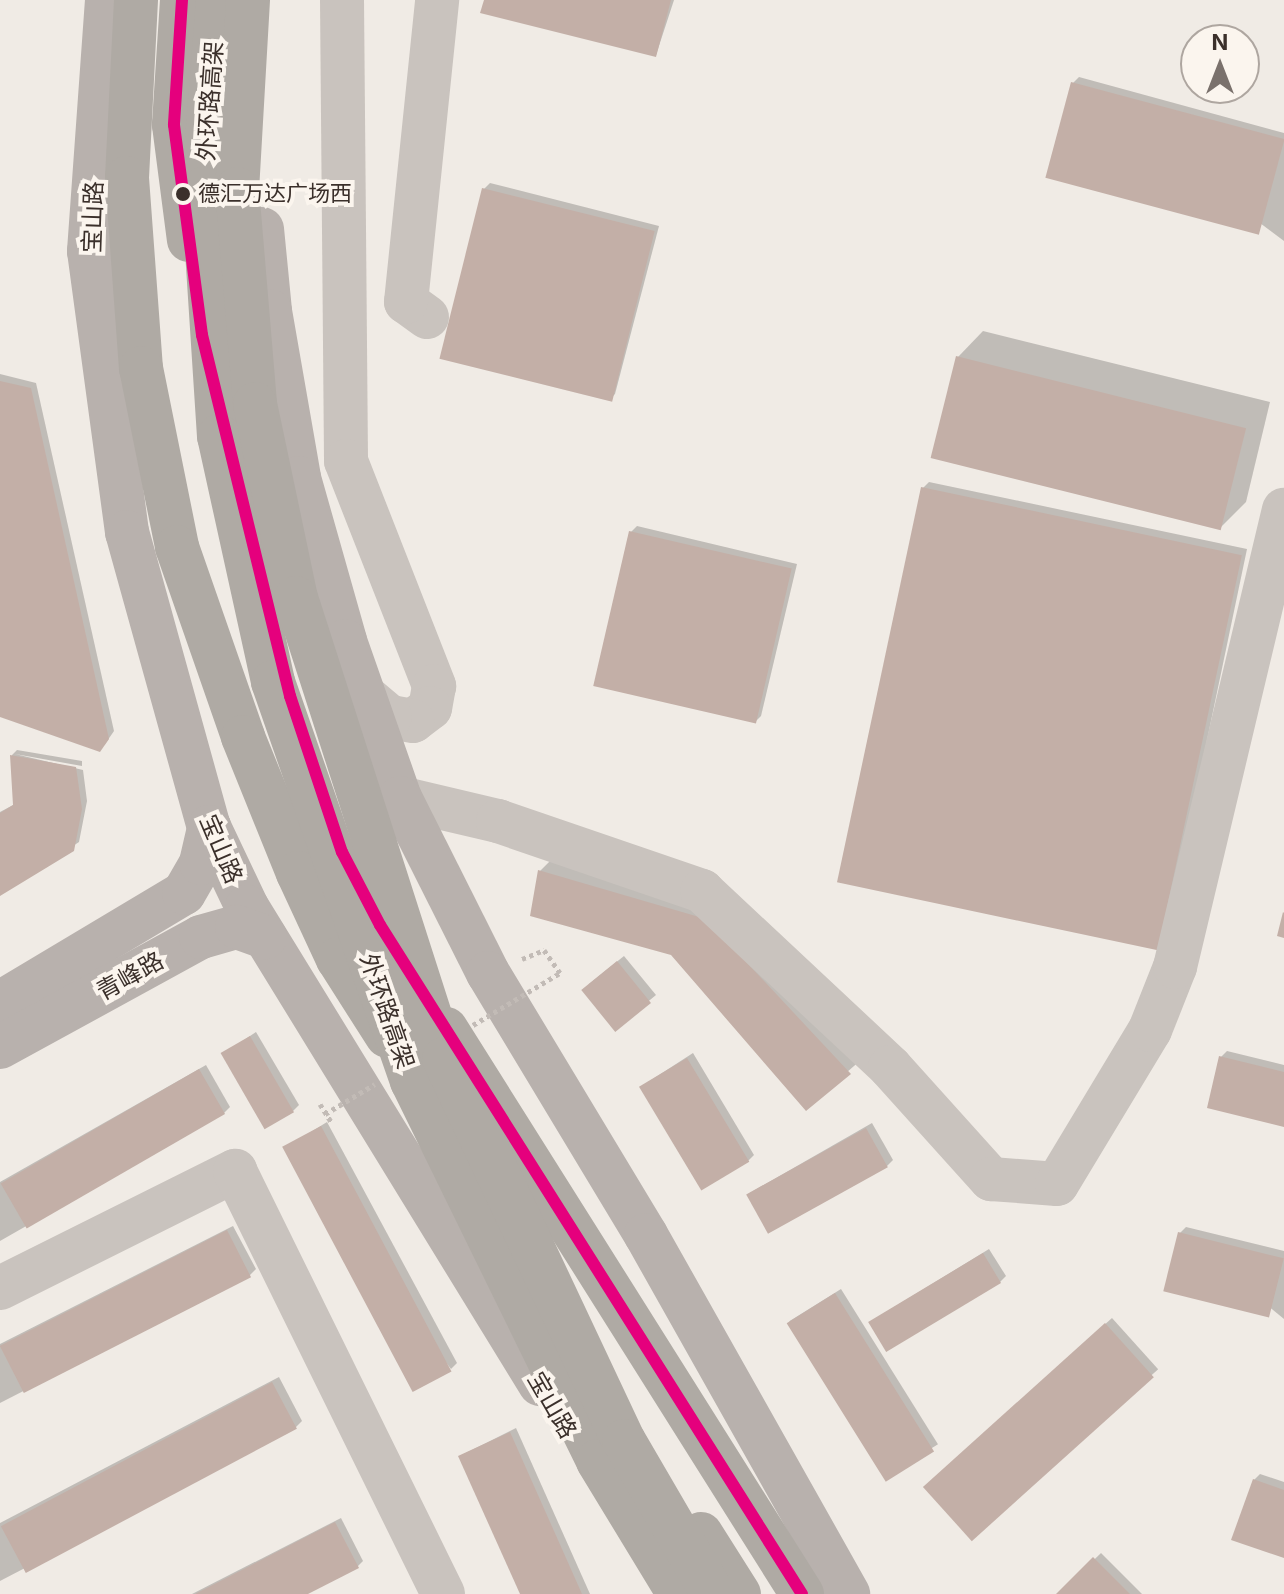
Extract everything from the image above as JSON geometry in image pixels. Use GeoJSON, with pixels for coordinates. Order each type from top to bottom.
{"type":"FeatureCollection","features":[{"type":"Feature","properties":{"kind":"highway"},"geometry":{"type":"LineString","coordinates":[[136,0],[127,178],[141,368],[177,547],[243,737],[298,873],[338,959],[739,1594]]}},
{"type":"Feature","properties":{"kind":"highway"},"geometry":{"type":"LineString","coordinates":[[182,0],[174,125],[205,350],[290,696],[342,852],[380,925],[802,1594]]}},
{"type":"Feature","properties":{"kind":"highway","name":"外环路高架"},"geometry":{"type":"LineString","coordinates":[[218,0],[203,189],[219,436],[273,682],[412,1081],[598,1461],[679,1594]]}},
{"type":"Feature","properties":{"kind":"highway","name":"外环路高架"},"geometry":{"type":"LineString","coordinates":[[248,0],[237,189],[255,404],[296,598],[444,1059],[624,1441],[713,1594]]}},
{"type":"Feature","properties":{"kind":"main road","name":"宝山路"},"geometry":{"type":"LineString","coordinates":[[107,0],[89,251],[127,532],[209,827],[265,937],[516,1341],[661,1594]]}},
{"type":"Feature","properties":{"kind":"main road"},"geometry":{"type":"LineString","coordinates":[[265,0],[258,184],[270,311],[299,478],[400,798],[488,973],[646,1235],[848,1594]]}},
{"type":"Feature","properties":{"kind":"main road","name":"青峰路"},"geometry":{"type":"LineString","coordinates":[[0,1003],[184,893],[201,863],[209,827]]}},
{"type":"Feature","properties":{"kind":"main road","name":"青峰路"},"geometry":{"type":"LineString","coordinates":[[0,1047],[201,937],[237,927],[265,937]]}},
{"type":"Feature","properties":{"kind":"street"},"geometry":{"type":"LineString","coordinates":[[342,0],[346,461],[434,686],[430,708],[413,721],[390,717],[366,697]]}},
{"type":"Feature","properties":{"kind":"street"},"geometry":{"type":"LineString","coordinates":[[427,317],[406,302],[437,0]]}},
{"type":"Feature","properties":{"kind":"street"},"geometry":{"type":"LineString","coordinates":[[400,798],[498,821],[702,891],[890,1067],[991,1179],[1057,1184],[1150,1030],[1175,967],[1284,510]]}},
{"type":"Feature","properties":{"kind":"street"},"geometry":{"type":"LineString","coordinates":[[0,1288],[235,1171],[443,1594]]}},
{"type":"Feature","properties":{"kind":"path"},"geometry":{"type":"LineString","coordinates":[[544,950],[560,973]]}},
{"type":"Feature","properties":{"kind":"building"},"geometry":{"type":"Polygon","coordinates":[[[484,0],[671,0],[656,57],[480,13],[484,0]]]}},
{"type":"Feature","properties":{"kind":"building"},"geometry":{"type":"Polygon","coordinates":[[[1071,82],[1284,139],[1259,235],[1045,178],[1071,82]]]}},
{"type":"Feature","properties":{"kind":"building"},"geometry":{"type":"Polygon","coordinates":[[[482,188],[655,231],[612,402],[439,359],[482,188]]]}},
{"type":"Feature","properties":{"kind":"building"},"geometry":{"type":"Polygon","coordinates":[[[956,356],[1246,428],[1221,530],[931,458],[956,356]]]}},
{"type":"Feature","properties":{"kind":"building"},"geometry":{"type":"Polygon","coordinates":[[[0,381],[31,388],[109,739],[100,752],[0,717],[0,381]]]}},
{"type":"Feature","properties":{"kind":"building"},"geometry":{"type":"Polygon","coordinates":[[[921,487],[1242,555],[1158,950],[837,882],[921,487]]]}},
{"type":"Feature","properties":{"kind":"building"},"geometry":{"type":"Polygon","coordinates":[[[629,531],[792,569],[756,723],[593,686],[629,531]]]}},
{"type":"Feature","properties":{"kind":"building"},"geometry":{"type":"Polygon","coordinates":[[[10,755],[76,767],[82,809],[74,851],[0,896],[0,813],[13,805],[10,755]]]}},
{"type":"Feature","properties":{"kind":"building"},"geometry":{"type":"Polygon","coordinates":[[[538,870],[706,919],[851,1074],[806,1111],[671,955],[530,916],[538,870]]]}},
{"type":"Feature","properties":{"kind":"building"},"geometry":{"type":"Polygon","coordinates":[[[1284,913],[1284,938],[1277,936],[1284,913]]]}},
{"type":"Feature","properties":{"kind":"building"},"geometry":{"type":"Polygon","coordinates":[[[617,961],[651,1003],[615,1032],[581,990],[617,961]]]}},
{"type":"Feature","properties":{"kind":"building"},"geometry":{"type":"Polygon","coordinates":[[[250,1036],[294,1112],[265,1129],[221,1053],[250,1036]]]}},
{"type":"Feature","properties":{"kind":"building"},"geometry":{"type":"Polygon","coordinates":[[[1219,1056],[1284,1072],[1284,1127],[1207,1108],[1219,1056]]]}},
{"type":"Feature","properties":{"kind":"building"},"geometry":{"type":"Polygon","coordinates":[[[687,1058],[749,1162],[701,1191],[639,1087],[687,1058]]]}},
{"type":"Feature","properties":{"kind":"building"},"geometry":{"type":"Polygon","coordinates":[[[199,1069],[225,1114],[27,1229],[1,1184],[199,1069]]]}},
{"type":"Feature","properties":{"kind":"building"},"geometry":{"type":"Polygon","coordinates":[[[321,1126],[452,1371],[413,1392],[282,1147],[321,1126]]]}},
{"type":"Feature","properties":{"kind":"building"},"geometry":{"type":"Polygon","coordinates":[[[866,1128],[888,1167],[768,1234],[746,1194],[866,1128]]]}},
{"type":"Feature","properties":{"kind":"building"},"geometry":{"type":"Polygon","coordinates":[[[227,1230],[251,1277],[24,1393],[0,1346],[227,1230]]]}},
{"type":"Feature","properties":{"kind":"building"},"geometry":{"type":"Polygon","coordinates":[[[1178,1232],[1284,1258],[1269,1318],[1163,1291],[1178,1232]]]}},
{"type":"Feature","properties":{"kind":"building"},"geometry":{"type":"Polygon","coordinates":[[[983,1253],[1001,1283],[886,1352],[868,1322],[983,1253]]]}},
{"type":"Feature","properties":{"kind":"building"},"geometry":{"type":"Polygon","coordinates":[[[835,1293],[934,1452],[886,1482],[787,1323],[835,1293]]]}},
{"type":"Feature","properties":{"kind":"building"},"geometry":{"type":"Polygon","coordinates":[[[1105,1323],[1154,1377],[972,1541],[923,1487],[1105,1323]]]}},
{"type":"Feature","properties":{"kind":"building"},"geometry":{"type":"Polygon","coordinates":[[[272,1382],[297,1429],[26,1573],[1,1526],[272,1382]]]}},
{"type":"Feature","properties":{"kind":"building"},"geometry":{"type":"Polygon","coordinates":[[[510,1432],[582,1594],[520,1594],[458,1456],[510,1432]]]}},
{"type":"Feature","properties":{"kind":"building"},"geometry":{"type":"Polygon","coordinates":[[[1253,1479],[1284,1490],[1284,1558],[1231,1540],[1253,1479]]]}},
{"type":"Feature","properties":{"kind":"building"},"geometry":{"type":"Polygon","coordinates":[[[335,1522],[359,1568],[308,1594],[195,1594],[335,1522]]]}},
{"type":"Feature","properties":{"kind":"building"},"geometry":{"type":"Polygon","coordinates":[[[1093,1557],[1130,1594],[1056,1594],[1093,1557]]]}},
{"type":"Feature","properties":{"kind":"transit line"},"geometry":{"type":"LineString","coordinates":[[182,0],[174,125],[202,335],[290,696],[342,852],[380,925],[802,1594]]}},
{"type":"Feature","properties":{"kind":"place","name":"德汇万达广场西"},"geometry":{"type":"Point","coordinates":[183,194]}}]}
